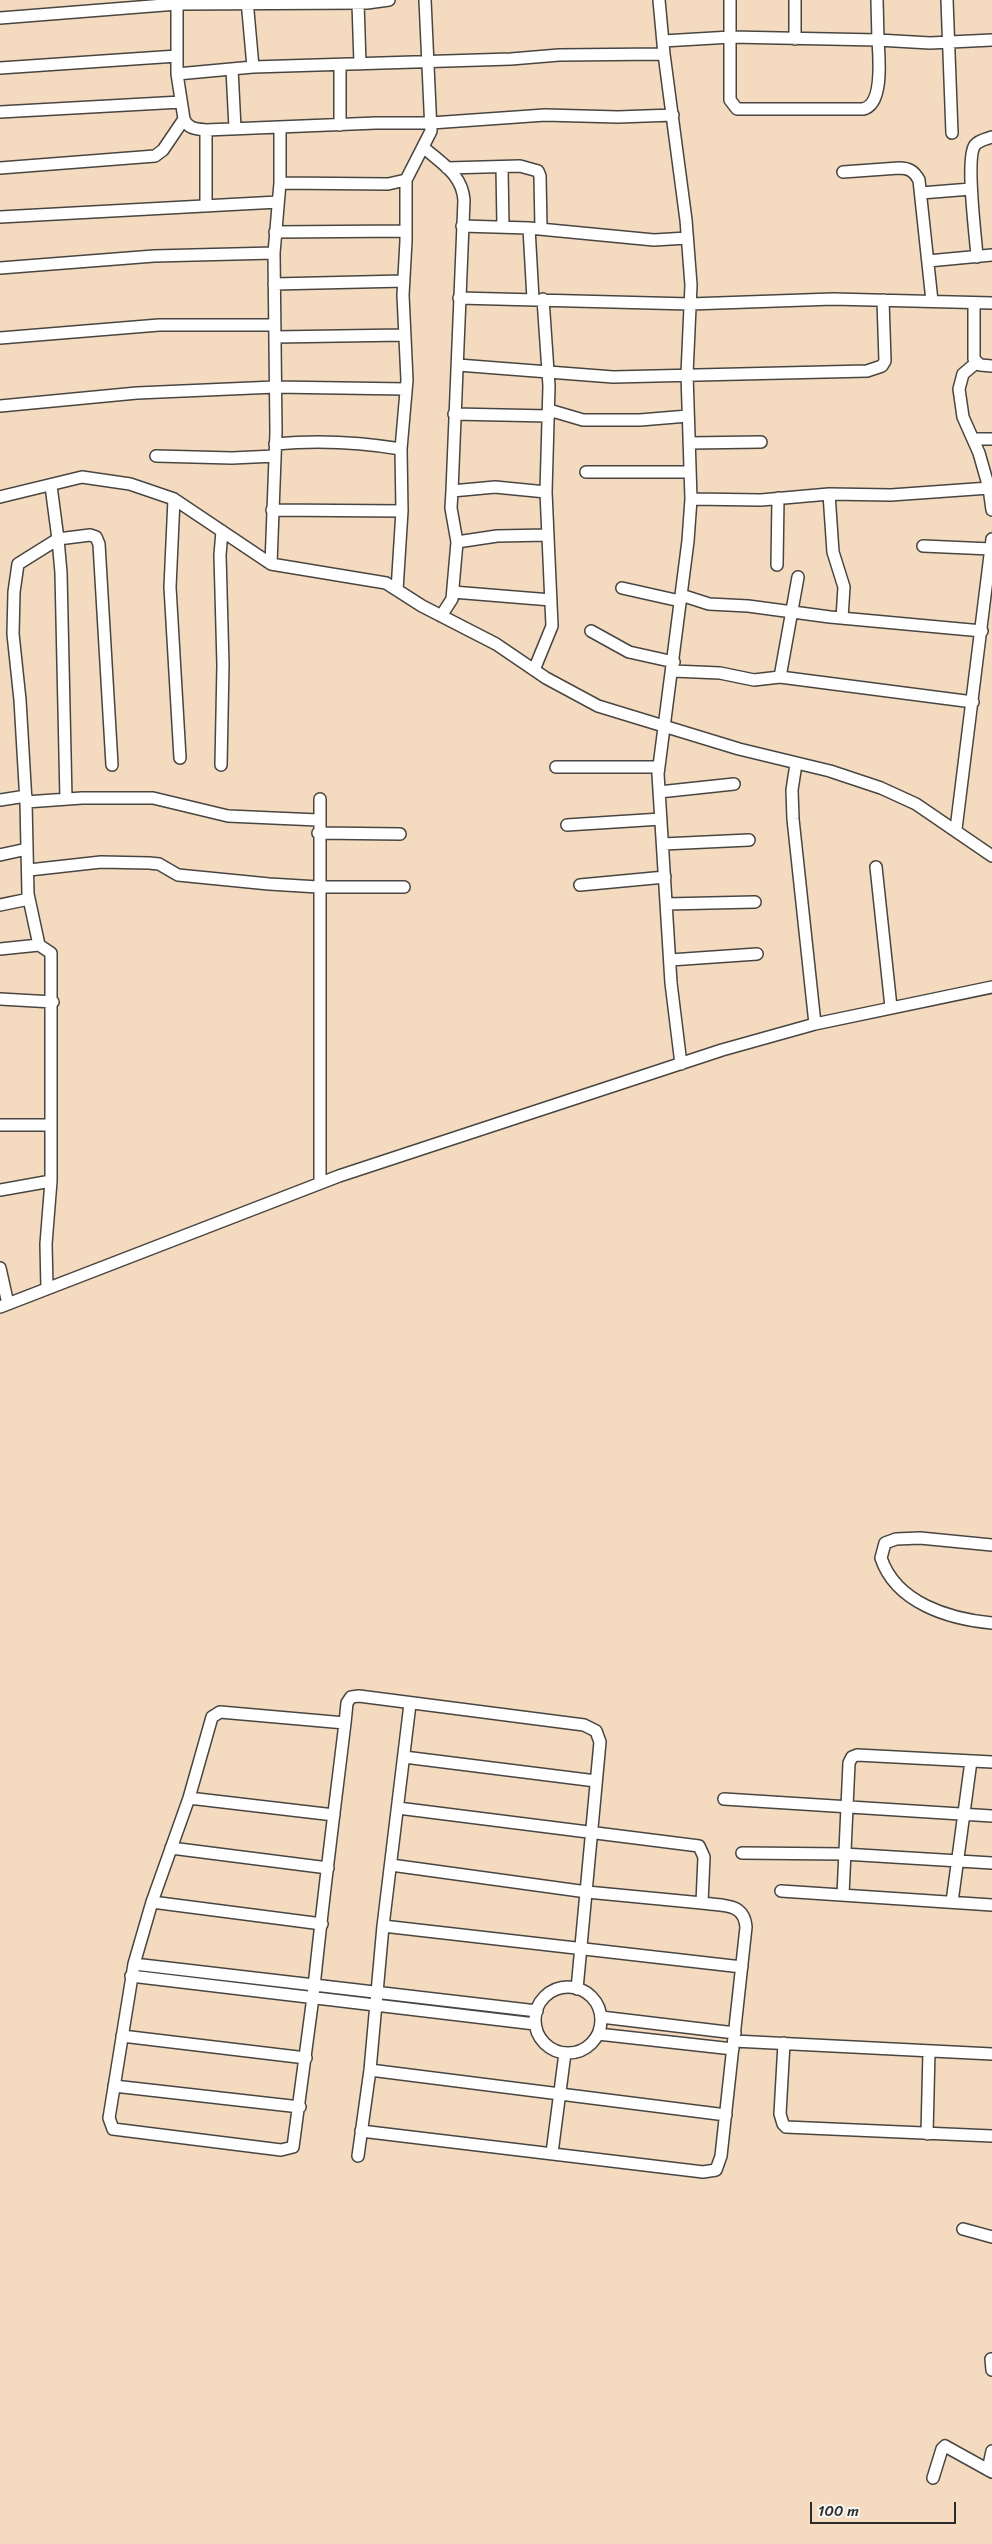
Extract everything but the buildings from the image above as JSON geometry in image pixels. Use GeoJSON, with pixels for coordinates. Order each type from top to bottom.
{"type":"FeatureCollection","features":[{"type":"Feature","properties":{"kind":"street"},"geometry":{"type":"LineString","coordinates":[[0,18],[177,2],[314,1],[358,3],[389,0]]}},
{"type":"Feature","properties":{"kind":"street"},"geometry":{"type":"LineString","coordinates":[[397,590],[402,511],[401,449],[406,389],[404,281],[406,180],[431,131],[425,0]]}},
{"type":"Feature","properties":{"kind":"street"},"geometry":{"type":"LineString","coordinates":[[659,0],[687,238],[690,304],[686,374],[691,500],[674,666],[659,767],[670,960],[681,1064]]}},
{"type":"Feature","properties":{"kind":"street"},"geometry":{"type":"LineString","coordinates":[[730,0],[730,100],[737,109],[743,110],[870,108],[873,104],[879,79],[877,0]]}},
{"type":"Feature","properties":{"kind":"street"},"geometry":{"type":"LineString","coordinates":[[795,0],[795,39]]}},
{"type":"Feature","properties":{"kind":"street"},"geometry":{"type":"LineString","coordinates":[[947,0],[952,133]]}},
{"type":"Feature","properties":{"kind":"street"},"geometry":{"type":"LineString","coordinates":[[246,1],[253,67]]}},
{"type":"Feature","properties":{"kind":"street"},"geometry":{"type":"LineString","coordinates":[[177,2],[177,74],[184,119],[186,125],[192,128],[206,130],[431,123],[545,115],[618,117],[673,115]]}},
{"type":"Feature","properties":{"kind":"street"},"geometry":{"type":"LineString","coordinates":[[358,3],[360,64]]}},
{"type":"Feature","properties":{"kind":"street"},"geometry":{"type":"LineString","coordinates":[[663,41],[731,37],[950,42],[992,40]]}},
{"type":"Feature","properties":{"kind":"street"},"geometry":{"type":"LineString","coordinates":[[177,74],[253,67],[664,54]]}},
{"type":"Feature","properties":{"kind":"street"},"geometry":{"type":"LineString","coordinates":[[0,68],[177,56]]}},
{"type":"Feature","properties":{"kind":"street"},"geometry":{"type":"LineString","coordinates":[[340,65],[340,125]]}},
{"type":"Feature","properties":{"kind":"street"},"geometry":{"type":"LineString","coordinates":[[232,69],[235,128]]}},
{"type":"Feature","properties":{"kind":"street"},"geometry":{"type":"LineString","coordinates":[[0,112],[181,102]]}},
{"type":"Feature","properties":{"kind":"street"},"geometry":{"type":"LineString","coordinates":[[0,168],[155,156],[163,150],[184,119]]}},
{"type":"Feature","properties":{"kind":"street"},"geometry":{"type":"LineString","coordinates":[[270,564],[275,450],[274,253],[280,183],[280,128]]}},
{"type":"Feature","properties":{"kind":"street"},"geometry":{"type":"LineString","coordinates":[[206,130],[206,206]]}},
{"type":"Feature","properties":{"kind":"street"},"geometry":{"type":"LineString","coordinates":[[977,257],[972,189],[973,146],[981,140],[992,138]]}},
{"type":"Feature","properties":{"kind":"street"},"geometry":{"type":"LineString","coordinates":[[423,147],[459,178],[463,186],[458,365],[454,414],[451,508],[457,542],[452,599],[441,616]]}},
{"type":"Feature","properties":{"kind":"street"},"geometry":{"type":"LineString","coordinates":[[447,168],[502,166],[530,167],[538,171],[540,176],[541,229]]}},
{"type":"Feature","properties":{"kind":"street"},"geometry":{"type":"LineString","coordinates":[[502,166],[504,227]]}},
{"type":"Feature","properties":{"kind":"street"},"geometry":{"type":"LineString","coordinates":[[843,172],[908,168],[915,172],[919,180],[921,193],[932,302]]}},
{"type":"Feature","properties":{"kind":"street"},"geometry":{"type":"LineString","coordinates":[[280,183],[388,184],[406,180]]}},
{"type":"Feature","properties":{"kind":"street"},"geometry":{"type":"LineString","coordinates":[[921,193],[972,189]]}},
{"type":"Feature","properties":{"kind":"street"},"geometry":{"type":"LineString","coordinates":[[0,217],[278,202]]}},
{"type":"Feature","properties":{"kind":"street"},"geometry":{"type":"LineString","coordinates":[[462,226],[529,228],[654,240],[687,238]]}},
{"type":"Feature","properties":{"kind":"street"},"geometry":{"type":"LineString","coordinates":[[529,228],[548,372],[549,413],[546,492],[552,626],[534,670]]}},
{"type":"Feature","properties":{"kind":"street"},"geometry":{"type":"LineString","coordinates":[[275,232],[406,231]]}},
{"type":"Feature","properties":{"kind":"street"},"geometry":{"type":"LineString","coordinates":[[0,268],[154,256],[274,253]]}},
{"type":"Feature","properties":{"kind":"street"},"geometry":{"type":"LineString","coordinates":[[928,261],[992,255]]}},
{"type":"Feature","properties":{"kind":"street"},"geometry":{"type":"LineString","coordinates":[[274,284],[404,281]]}},
{"type":"Feature","properties":{"kind":"street"},"geometry":{"type":"LineString","coordinates":[[459,298],[690,304],[833,299],[992,303]]}},
{"type":"Feature","properties":{"kind":"street"},"geometry":{"type":"LineString","coordinates":[[458,365],[613,377],[686,374],[788,374],[876,369],[885,361],[883,300]]}},
{"type":"Feature","properties":{"kind":"street"},"geometry":{"type":"LineString","coordinates":[[974,303],[974,359],[976,363]]}},
{"type":"Feature","properties":{"kind":"street"},"geometry":{"type":"LineString","coordinates":[[0,338],[159,325],[275,325]]}},
{"type":"Feature","properties":{"kind":"street"},"geometry":{"type":"LineString","coordinates":[[275,337],[404,335]]}},
{"type":"Feature","properties":{"kind":"street"},"geometry":{"type":"LineString","coordinates":[[976,363],[992,366]]}},
{"type":"Feature","properties":{"kind":"street"},"geometry":{"type":"LineString","coordinates":[[976,363],[963,374],[959,389],[963,417],[973,439],[989,488],[992,510]]}},
{"type":"Feature","properties":{"kind":"street"},"geometry":{"type":"LineString","coordinates":[[0,406],[137,393],[274,387],[406,389]]}},
{"type":"Feature","properties":{"kind":"street"},"geometry":{"type":"LineString","coordinates":[[454,414],[549,413],[583,420],[640,420],[688,416]]}},
{"type":"Feature","properties":{"kind":"street"},"geometry":{"type":"LineString","coordinates":[[973,439],[992,438]]}},
{"type":"Feature","properties":{"kind":"street"},"geometry":{"type":"LineString","coordinates":[[156,456],[232,458],[275,450],[302,441],[362,443],[401,449]]}},
{"type":"Feature","properties":{"kind":"street"},"geometry":{"type":"LineString","coordinates":[[689,443],[761,442]]}},
{"type":"Feature","properties":{"kind":"street"},"geometry":{"type":"LineString","coordinates":[[586,472],[690,472]]}},
{"type":"Feature","properties":{"kind":"street"},"geometry":{"type":"LineString","coordinates":[[0,497],[82,478],[130,484],[174,500],[270,564],[386,583],[441,616],[496,644],[534,670],[598,706],[664,727],[796,764],[830,771],[880,788],[916,804],[956,829],[992,856]]}},
{"type":"Feature","properties":{"kind":"street"},"geometry":{"type":"LineString","coordinates":[[50,486],[61,573],[66,799]]}},
{"type":"Feature","properties":{"kind":"street"},"geometry":{"type":"LineString","coordinates":[[452,491],[495,487],[546,492]]}},
{"type":"Feature","properties":{"kind":"street"},"geometry":{"type":"LineString","coordinates":[[691,500],[778,498],[829,494],[891,495],[989,488]]}},
{"type":"Feature","properties":{"kind":"street"},"geometry":{"type":"LineString","coordinates":[[829,494],[833,552],[844,587],[842,618]]}},
{"type":"Feature","properties":{"kind":"street"},"geometry":{"type":"LineString","coordinates":[[777,565],[778,498]]}},
{"type":"Feature","properties":{"kind":"street"},"geometry":{"type":"LineString","coordinates":[[174,500],[170,587],[180,758]]}},
{"type":"Feature","properties":{"kind":"street"},"geometry":{"type":"LineString","coordinates":[[272,510],[402,511]]}},
{"type":"Feature","properties":{"kind":"street"},"geometry":{"type":"LineString","coordinates":[[220,765],[223,665],[220,555],[222,531]]}},
{"type":"Feature","properties":{"kind":"street"},"geometry":{"type":"LineString","coordinates":[[39,945],[29,900],[26,799],[20,700],[13,634],[14,592],[18,564],[58,540],[90,535],[96,537],[99,544],[112,765]]}},
{"type":"Feature","properties":{"kind":"street"},"geometry":{"type":"LineString","coordinates":[[457,542],[497,536],[548,535]]}},
{"type":"Feature","properties":{"kind":"street"},"geometry":{"type":"LineString","coordinates":[[923,546],[992,544],[988,604],[982,631],[956,829]]}},
{"type":"Feature","properties":{"kind":"street"},"geometry":{"type":"LineString","coordinates":[[780,677],[798,577]]}},
{"type":"Feature","properties":{"kind":"street"},"geometry":{"type":"LineString","coordinates":[[622,588],[710,604],[748,606],[842,618],[982,631]]}},
{"type":"Feature","properties":{"kind":"street"},"geometry":{"type":"LineString","coordinates":[[453,592],[551,600]]}},
{"type":"Feature","properties":{"kind":"street"},"geometry":{"type":"LineString","coordinates":[[591,631],[629,652],[674,666],[754,680],[780,677],[973,702]]}},
{"type":"Feature","properties":{"kind":"street"},"geometry":{"type":"LineString","coordinates":[[796,764],[792,790],[793,819],[815,1024]]}},
{"type":"Feature","properties":{"kind":"street"},"geometry":{"type":"LineString","coordinates":[[556,767],[659,767]]}},
{"type":"Feature","properties":{"kind":"street"},"geometry":{"type":"LineString","coordinates":[[659,792],[734,784]]}},
{"type":"Feature","properties":{"kind":"street"},"geometry":{"type":"LineString","coordinates":[[0,800],[153,798],[228,816],[318,820]]}},
{"type":"Feature","properties":{"kind":"street"},"geometry":{"type":"LineString","coordinates":[[320,799],[318,820],[321,957],[320,1184]]}},
{"type":"Feature","properties":{"kind":"street"},"geometry":{"type":"LineString","coordinates":[[567,825],[661,819]]}},
{"type":"Feature","properties":{"kind":"street"},"geometry":{"type":"LineString","coordinates":[[318,833],[400,834]]}},
{"type":"Feature","properties":{"kind":"street"},"geometry":{"type":"LineString","coordinates":[[663,844],[749,840]]}},
{"type":"Feature","properties":{"kind":"street"},"geometry":{"type":"LineString","coordinates":[[0,855],[27,849]]}},
{"type":"Feature","properties":{"kind":"street"},"geometry":{"type":"LineString","coordinates":[[29,870],[101,862],[159,864],[178,875],[318,887],[404,887]]}},
{"type":"Feature","properties":{"kind":"street"},"geometry":{"type":"LineString","coordinates":[[876,866],[892,1008]]}},
{"type":"Feature","properties":{"kind":"street"},"geometry":{"type":"LineString","coordinates":[[580,885],[665,877]]}},
{"type":"Feature","properties":{"kind":"street"},"geometry":{"type":"LineString","coordinates":[[0,905],[29,900]]}},
{"type":"Feature","properties":{"kind":"street"},"geometry":{"type":"LineString","coordinates":[[666,904],[754,902]]}},
{"type":"Feature","properties":{"kind":"street"},"geometry":{"type":"LineString","coordinates":[[0,949],[39,945],[51,953],[53,1002],[51,1181],[46,1244],[47,1289]]}},
{"type":"Feature","properties":{"kind":"street"},"geometry":{"type":"LineString","coordinates":[[670,960],[757,954]]}},
{"type":"Feature","properties":{"kind":"street"},"geometry":{"type":"LineString","coordinates":[[0,1268],[4,1306],[320,1184],[681,1064],[815,1024],[992,987]]}},
{"type":"Feature","properties":{"kind":"street"},"geometry":{"type":"LineString","coordinates":[[0,999],[53,1002]]}},
{"type":"Feature","properties":{"kind":"street"},"geometry":{"type":"LineString","coordinates":[[0,1125],[51,1126]]}},
{"type":"Feature","properties":{"kind":"street"},"geometry":{"type":"LineString","coordinates":[[0,1190],[51,1181]]}},
{"type":"Feature","properties":{"kind":"street"},"geometry":{"type":"LineString","coordinates":[[992,1545],[904,1538],[885,1543],[881,1558],[893,1582],[907,1595],[931,1608],[960,1618],[992,1623]]}},
{"type":"Feature","properties":{"kind":"street"},"geometry":{"type":"LineString","coordinates":[[345,1723],[220,1712],[214,1714],[209,1722],[188,1798],[152,1902],[131,1976],[109,2118],[113,2129],[156,2136],[286,2150],[295,2143],[322,1924],[334,1814],[345,1723],[347,1703],[351,1698],[359,1696],[584,1725],[593,1728],[599,1735],[593,1832],[577,1989]]}},
{"type":"Feature","properties":{"kind":"street"},"geometry":{"type":"LineString","coordinates":[[358,2156],[370,2070],[383,1926],[410,1704]]}},
{"type":"Feature","properties":{"kind":"street"},"geometry":{"type":"LineString","coordinates":[[843,1895],[849,1763],[854,1756],[992,1762]]}},
{"type":"Feature","properties":{"kind":"street"},"geometry":{"type":"LineString","coordinates":[[404,1757],[596,1781]]}},
{"type":"Feature","properties":{"kind":"street"},"geometry":{"type":"LineString","coordinates":[[952,1902],[956,1860],[971,1761]]}},
{"type":"Feature","properties":{"kind":"street"},"geometry":{"type":"LineString","coordinates":[[188,1798],[334,1814]]}},
{"type":"Feature","properties":{"kind":"street"},"geometry":{"type":"LineString","coordinates":[[724,1799],[848,1805],[992,1816]]}},
{"type":"Feature","properties":{"kind":"street"},"geometry":{"type":"LineString","coordinates":[[398,1808],[700,1846],[704,1857],[702,1903]]}},
{"type":"Feature","properties":{"kind":"street"},"geometry":{"type":"LineString","coordinates":[[171,1848],[328,1868]]}},
{"type":"Feature","properties":{"kind":"street"},"geometry":{"type":"LineString","coordinates":[[742,1853],[844,1854],[992,1863]]}},
{"type":"Feature","properties":{"kind":"street"},"geometry":{"type":"LineString","coordinates":[[360,2131],[710,2172],[719,2164],[726,2115],[746,1927],[744,1915],[737,1908],[587,1892],[390,1865]]}},
{"type":"Feature","properties":{"kind":"street"},"geometry":{"type":"LineString","coordinates":[[782,1891],[992,1905]]}},
{"type":"Feature","properties":{"kind":"street"},"geometry":{"type":"LineString","coordinates":[[152,1902],[322,1924]]}},
{"type":"Feature","properties":{"kind":"street"},"geometry":{"type":"LineString","coordinates":[[383,1926],[581,1950],[742,1966]]}},
{"type":"Feature","properties":{"kind":"street"},"geometry":{"type":"LineString","coordinates":[[134,1964],[536,2011]]}},
{"type":"Feature","properties":{"kind":"street"},"geometry":{"type":"LineString","coordinates":[[131,1976],[535,2024]]}},
{"type":"Feature","properties":{"kind":"street"},"geometry":{"type":"LineString","coordinates":[[565,1988],[577,1989],[593,2000],[601,2017],[598,2034],[584,2050],[565,2053],[553,2050],[542,2041],[535,2024],[536,2011],[543,1999],[552,1991],[565,1988]]}},
{"type":"Feature","properties":{"kind":"street"},"geometry":{"type":"LineString","coordinates":[[601,2017],[734,2041]]}},
{"type":"Feature","properties":{"kind":"street"},"geometry":{"type":"LineString","coordinates":[[598,2034],[992,2054]]}},
{"type":"Feature","properties":{"kind":"street"},"geometry":{"type":"LineString","coordinates":[[122,2036],[306,2058]]}},
{"type":"Feature","properties":{"kind":"street"},"geometry":{"type":"LineString","coordinates":[[784,2043],[780,2114],[782,2124],[786,2127],[992,2136]]}},
{"type":"Feature","properties":{"kind":"street"},"geometry":{"type":"LineString","coordinates":[[928,2134],[929,2051]]}},
{"type":"Feature","properties":{"kind":"street"},"geometry":{"type":"LineString","coordinates":[[552,2153],[565,2053]]}},
{"type":"Feature","properties":{"kind":"street"},"geometry":{"type":"LineString","coordinates":[[370,2070],[726,2115]]}},
{"type":"Feature","properties":{"kind":"street"},"geometry":{"type":"LineString","coordinates":[[114,2086],[300,2107]]}},
{"type":"Feature","properties":{"kind":"street"},"geometry":{"type":"LineString","coordinates":[[963,2229],[992,2237]]}},
{"type":"Feature","properties":{"kind":"street"},"geometry":{"type":"LineString","coordinates":[[933,2478],[942,2449],[945,2446],[990,2471],[992,2451]]}}]}
